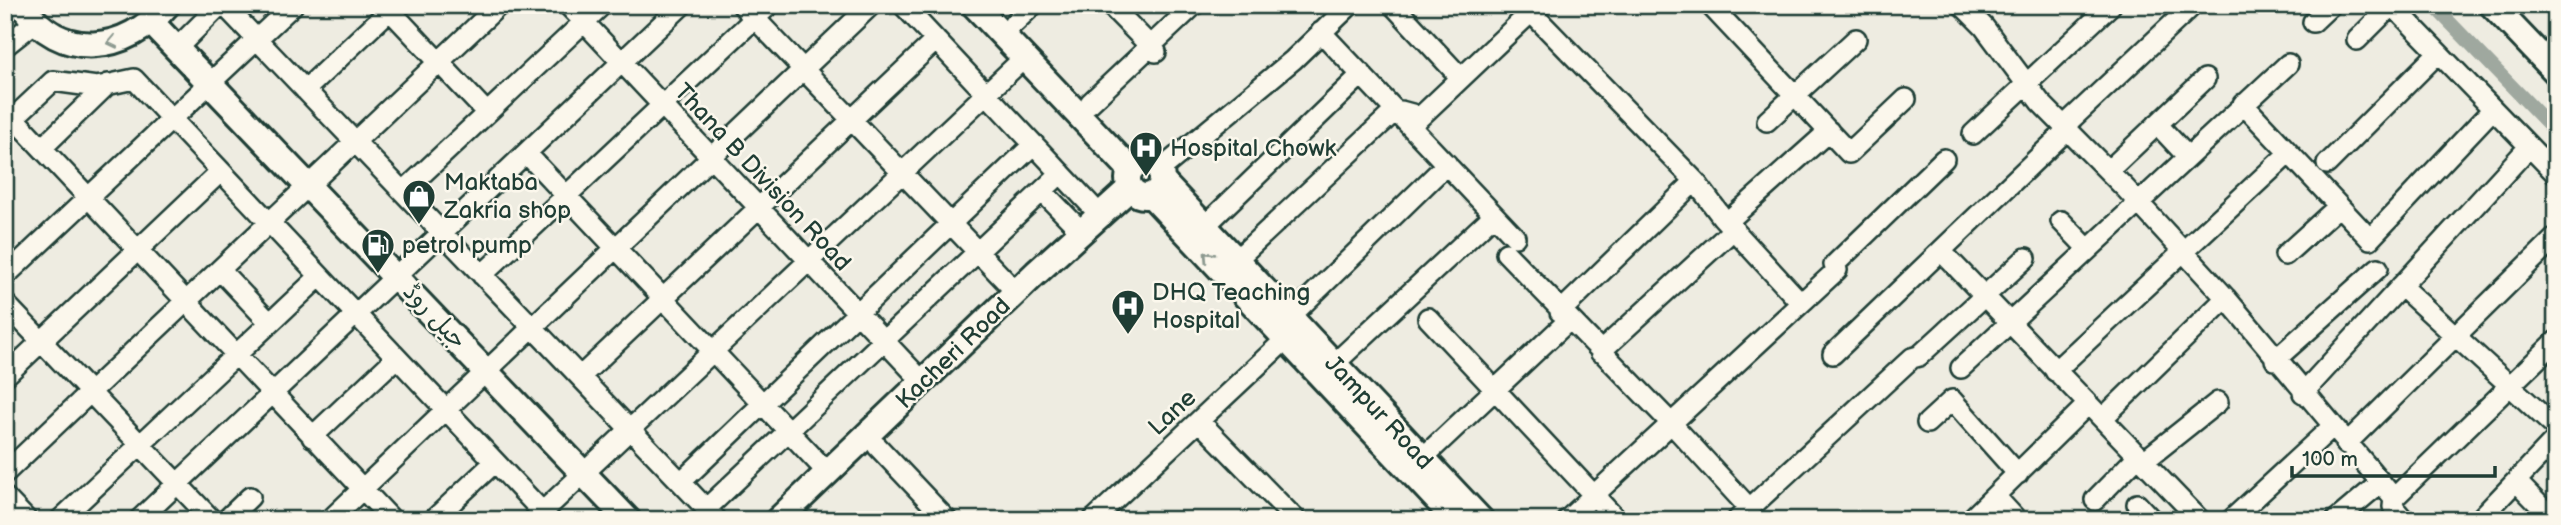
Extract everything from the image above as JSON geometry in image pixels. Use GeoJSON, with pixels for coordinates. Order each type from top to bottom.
{"type":"FeatureCollection","features":[{"type":"Feature","properties":{"kind":"main road","name":"Jampur Road"},"geometry":{"type":"LineString","coordinates":[[974,5],[1288,329],[1456,520]]}},
{"type":"Feature","properties":{"kind":"main road"},"geometry":{"type":"LineString","coordinates":[[2492,5],[2556,72]]}},
{"type":"Feature","properties":{"kind":"main road"},"geometry":{"type":"LineString","coordinates":[[28,14],[78,43],[104,44],[130,38],[159,14]]}},
{"type":"Feature","properties":{"kind":"main road","name":"جیل روڈ"},"geometry":{"type":"LineString","coordinates":[[159,14],[176,49],[628,520]]}},
{"type":"Feature","properties":{"kind":"main road","name":"Jampur Road"},"geometry":{"type":"LineString","coordinates":[[1006,14],[1090,103],[1145,180],[1236,260],[1288,329],[1334,364],[1481,520]]}},
{"type":"Feature","properties":{"kind":"main road","name":"Kacheri Road"},"geometry":{"type":"LineString","coordinates":[[778,520],[1016,292],[1145,180]]}},
{"type":"Feature","properties":{"kind":"main road","name":"Kacheri Road"},"geometry":{"type":"LineString","coordinates":[[801,520],[1145,180]]}},
{"type":"Feature","properties":{"kind":"street"},"geometry":{"type":"LineString","coordinates":[[176,49],[222,5],[712,514],[789,431],[1061,173]]}},
{"type":"Feature","properties":{"kind":"street"},"geometry":{"type":"LineString","coordinates":[[5,276],[293,5]]}},
{"type":"Feature","properties":{"kind":"street"},"geometry":{"type":"LineString","coordinates":[[5,473],[499,5]]}},
{"type":"Feature","properties":{"kind":"street","name":"Thana B Division Road"},"geometry":{"type":"LineString","coordinates":[[568,5],[923,382]]}},
{"type":"Feature","properties":{"kind":"street"},"geometry":{"type":"LineString","coordinates":[[403,192],[602,5]]}},
{"type":"Feature","properties":{"kind":"street"},"geometry":{"type":"LineString","coordinates":[[139,520],[682,5]]}},
{"type":"Feature","properties":{"kind":"street"},"geometry":{"type":"LineString","coordinates":[[330,520],[805,71],[871,5]]}},
{"type":"Feature","properties":{"kind":"street"},"geometry":{"type":"LineString","coordinates":[[903,5],[1101,216]]}},
{"type":"Feature","properties":{"kind":"street"},"geometry":{"type":"LineString","coordinates":[[1006,14],[1033,5]]}},
{"type":"Feature","properties":{"kind":"street"},"geometry":{"type":"LineString","coordinates":[[1111,5],[1154,50]]}},
{"type":"Feature","properties":{"kind":"street"},"geometry":{"type":"LineString","coordinates":[[1090,103],[1154,50],[1194,5]]}},
{"type":"Feature","properties":{"kind":"street"},"geometry":{"type":"LineString","coordinates":[[1393,5],[1461,78]]}},
{"type":"Feature","properties":{"kind":"street"},"geometry":{"type":"LineString","coordinates":[[1710,5],[1849,153],[1906,99]]}},
{"type":"Feature","properties":{"kind":"street"},"geometry":{"type":"LineString","coordinates":[[1962,5],[1984,27],[2027,85],[2065,128],[2225,298],[2332,428],[2394,498]]}},
{"type":"Feature","properties":{"kind":"street"},"geometry":{"type":"LineString","coordinates":[[1973,134],[2111,5]]}},
{"type":"Feature","properties":{"kind":"street"},"geometry":{"type":"LineString","coordinates":[[1833,354],[2193,5]]}},
{"type":"Feature","properties":{"kind":"street"},"geometry":{"type":"LineString","coordinates":[[2313,22],[2331,5]]}},
{"type":"Feature","properties":{"kind":"street"},"geometry":{"type":"LineString","coordinates":[[2357,40],[2392,5],[2556,174]]}},
{"type":"Feature","properties":{"kind":"street"},"geometry":{"type":"LineString","coordinates":[[1145,180],[1293,60],[1347,6]]}},
{"type":"Feature","properties":{"kind":"street"},"geometry":{"type":"LineString","coordinates":[[305,90],[390,7],[487,113]]}},
{"type":"Feature","properties":{"kind":"street"},"geometry":{"type":"LineString","coordinates":[[1396,110],[1412,114],[1418,119],[1527,9],[1695,181],[1730,225],[1801,303]]}},
{"type":"Feature","properties":{"kind":"street"},"geometry":{"type":"LineString","coordinates":[[482,275],[662,106],[755,10],[805,71],[1016,292]]}},
{"type":"Feature","properties":{"kind":"street"},"geometry":{"type":"LineString","coordinates":[[5,46],[28,14]]}},
{"type":"Feature","properties":{"kind":"street"},"geometry":{"type":"LineString","coordinates":[[1321,32],[1494,215],[1511,245],[1564,316],[1671,423],[1743,514],[1912,358],[1919,356],[2026,258]]}},
{"type":"Feature","properties":{"kind":"street"},"geometry":{"type":"LineString","coordinates":[[1767,121],[1856,39]]}},
{"type":"Feature","properties":{"kind":"street"},"geometry":{"type":"LineString","coordinates":[[580,377],[936,40]]}},
{"type":"Feature","properties":{"kind":"street"},"geometry":{"type":"LineString","coordinates":[[2327,163],[2438,53]]}},
{"type":"Feature","properties":{"kind":"street"},"geometry":{"type":"LineString","coordinates":[[393,520],[41,148],[8,118],[53,80],[97,87],[134,79],[219,173],[495,462],[542,517],[583,473],[1024,58]]}},
{"type":"Feature","properties":{"kind":"street"},"geometry":{"type":"LineString","coordinates":[[1961,369],[2288,64]]}},
{"type":"Feature","properties":{"kind":"street"},"geometry":{"type":"LineString","coordinates":[[1210,221],[1362,74]]}},
{"type":"Feature","properties":{"kind":"street"},"geometry":{"type":"LineString","coordinates":[[2108,171],[2205,79]]}},
{"type":"Feature","properties":{"kind":"street"},"geometry":{"type":"LineString","coordinates":[[41,148],[108,85]]}},
{"type":"Feature","properties":{"kind":"street"},"geometry":{"type":"LineString","coordinates":[[2243,104],[2370,239],[2492,110]]}},
{"type":"Feature","properties":{"kind":"street"},"geometry":{"type":"LineString","coordinates":[[1236,260],[1396,110]]}},
{"type":"Feature","properties":{"kind":"street"},"geometry":{"type":"LineString","coordinates":[[2157,124],[2187,156]]}},
{"type":"Feature","properties":{"kind":"street"},"geometry":{"type":"LineString","coordinates":[[1600,352],[1829,131]]}},
{"type":"Feature","properties":{"kind":"street"},"geometry":{"type":"LineString","coordinates":[[681,482],[1034,144]]}},
{"type":"Feature","properties":{"kind":"street"},"geometry":{"type":"LineString","coordinates":[[2303,393],[2528,148]]}},
{"type":"Feature","properties":{"kind":"street"},"geometry":{"type":"LineString","coordinates":[[526,153],[828,473]]}},
{"type":"Feature","properties":{"kind":"street"},"geometry":{"type":"LineString","coordinates":[[2055,371],[2288,153]]}},
{"type":"Feature","properties":{"kind":"street"},"geometry":{"type":"LineString","coordinates":[[1567,520],[1837,270],[1834,265],[1944,159]]}},
{"type":"Feature","properties":{"kind":"street","name":"Lane"},"geometry":{"type":"LineString","coordinates":[[1093,520],[1199,421],[1447,164]]}},
{"type":"Feature","properties":{"kind":"street"},"geometry":{"type":"LineString","coordinates":[[5,376],[219,173]]}},
{"type":"Feature","properties":{"kind":"street"},"geometry":{"type":"LineString","coordinates":[[1429,452],[1496,391],[1564,316],[1695,181]]}},
{"type":"Feature","properties":{"kind":"street"},"geometry":{"type":"LineString","coordinates":[[1042,191],[1083,233]]}},
{"type":"Feature","properties":{"kind":"street"},"geometry":{"type":"LineString","coordinates":[[2285,255],[2339,206]]}},
{"type":"Feature","properties":{"kind":"street"},"geometry":{"type":"LineString","coordinates":[[1334,364],[1494,215]]}},
{"type":"Feature","properties":{"kind":"street"},"geometry":{"type":"LineString","coordinates":[[2061,221],[2088,249]]}},
{"type":"Feature","properties":{"kind":"street"},"geometry":{"type":"LineString","coordinates":[[2346,444],[2556,237]]}},
{"type":"Feature","properties":{"kind":"street"},"geometry":{"type":"LineString","coordinates":[[1941,251],[2200,520]]}},
{"type":"Feature","properties":{"kind":"street"},"geometry":{"type":"LineString","coordinates":[[2276,360],[2378,268]]}},
{"type":"Feature","properties":{"kind":"street"},"geometry":{"type":"LineString","coordinates":[[220,270],[270,323]]}},
{"type":"Feature","properties":{"kind":"street"},"geometry":{"type":"LineString","coordinates":[[60,520],[319,277]]}},
{"type":"Feature","properties":{"kind":"street"},"geometry":{"type":"LineString","coordinates":[[2401,286],[2556,428]]}},
{"type":"Feature","properties":{"kind":"street"},"geometry":{"type":"LineString","coordinates":[[2103,418],[2225,298]]}},
{"type":"Feature","properties":{"kind":"street"},"geometry":{"type":"LineString","coordinates":[[5,303],[212,520]]}},
{"type":"Feature","properties":{"kind":"street"},"geometry":{"type":"LineString","coordinates":[[1427,318],[1617,520]]}},
{"type":"Feature","properties":{"kind":"street"},"geometry":{"type":"LineString","coordinates":[[2404,520],[2393,508],[2394,498],[2556,341]]}},
{"type":"Feature","properties":{"kind":"street"},"geometry":{"type":"LineString","coordinates":[[312,437],[396,358]]}},
{"type":"Feature","properties":{"kind":"street"},"geometry":{"type":"LineString","coordinates":[[1927,423],[1952,400],[2018,474]]}},
{"type":"Feature","properties":{"kind":"street"},"geometry":{"type":"LineString","coordinates":[[2095,500],[2142,458],[2218,402]]}},
{"type":"Feature","properties":{"kind":"street"},"geometry":{"type":"LineString","coordinates":[[1970,520],[2087,405]]}},
{"type":"Feature","properties":{"kind":"street"},"geometry":{"type":"LineString","coordinates":[[1199,421],[1296,520]]}},
{"type":"Feature","properties":{"kind":"street"},"geometry":{"type":"LineString","coordinates":[[2231,520],[2332,428]]}},
{"type":"Feature","properties":{"kind":"street"},"geometry":{"type":"LineString","coordinates":[[2479,520],[2556,439]]}},
{"type":"Feature","properties":{"kind":"street"},"geometry":{"type":"LineString","coordinates":[[877,446],[947,520]]}},
{"type":"Feature","properties":{"kind":"street"},"geometry":{"type":"LineString","coordinates":[[433,520],[495,462]]}},
{"type":"Feature","properties":{"kind":"street"},"geometry":{"type":"LineString","coordinates":[[2516,481],[2554,520]]}},
{"type":"Feature","properties":{"kind":"street"},"geometry":{"type":"LineString","coordinates":[[2336,520],[2380,483]]}},
{"type":"Feature","properties":{"kind":"street"},"geometry":{"type":"LineString","coordinates":[[1995,496],[2017,520]]}},
{"type":"Feature","properties":{"kind":"street"},"geometry":{"type":"LineString","coordinates":[[5,497],[27,520]]}},
{"type":"Feature","properties":{"kind":"street"},"geometry":{"type":"LineString","coordinates":[[226,520],[250,497]]}},
{"type":"Feature","properties":{"kind":"street"},"geometry":{"type":"LineString","coordinates":[[2137,504],[2152,520]]}},
{"type":"Feature","properties":{"kind":"waterway"},"geometry":{"type":"LineString","coordinates":[[2433,5],[2556,132]]}},
{"type":"Feature","properties":{"kind":"place","name":"Hospital Chowk"},"geometry":{"type":"Point","coordinates":[1146,178]}},
{"type":"Feature","properties":{"kind":"place","name":"Maktaba Zakria shop"},"geometry":{"type":"Point","coordinates":[419,226]}},
{"type":"Feature","properties":{"kind":"place","name":"petrol pump"},"geometry":{"type":"Point","coordinates":[378,275]}},
{"type":"Feature","properties":{"kind":"place","name":"DHQ Teaching Hospital"},"geometry":{"type":"Point","coordinates":[1128,336]}}]}
